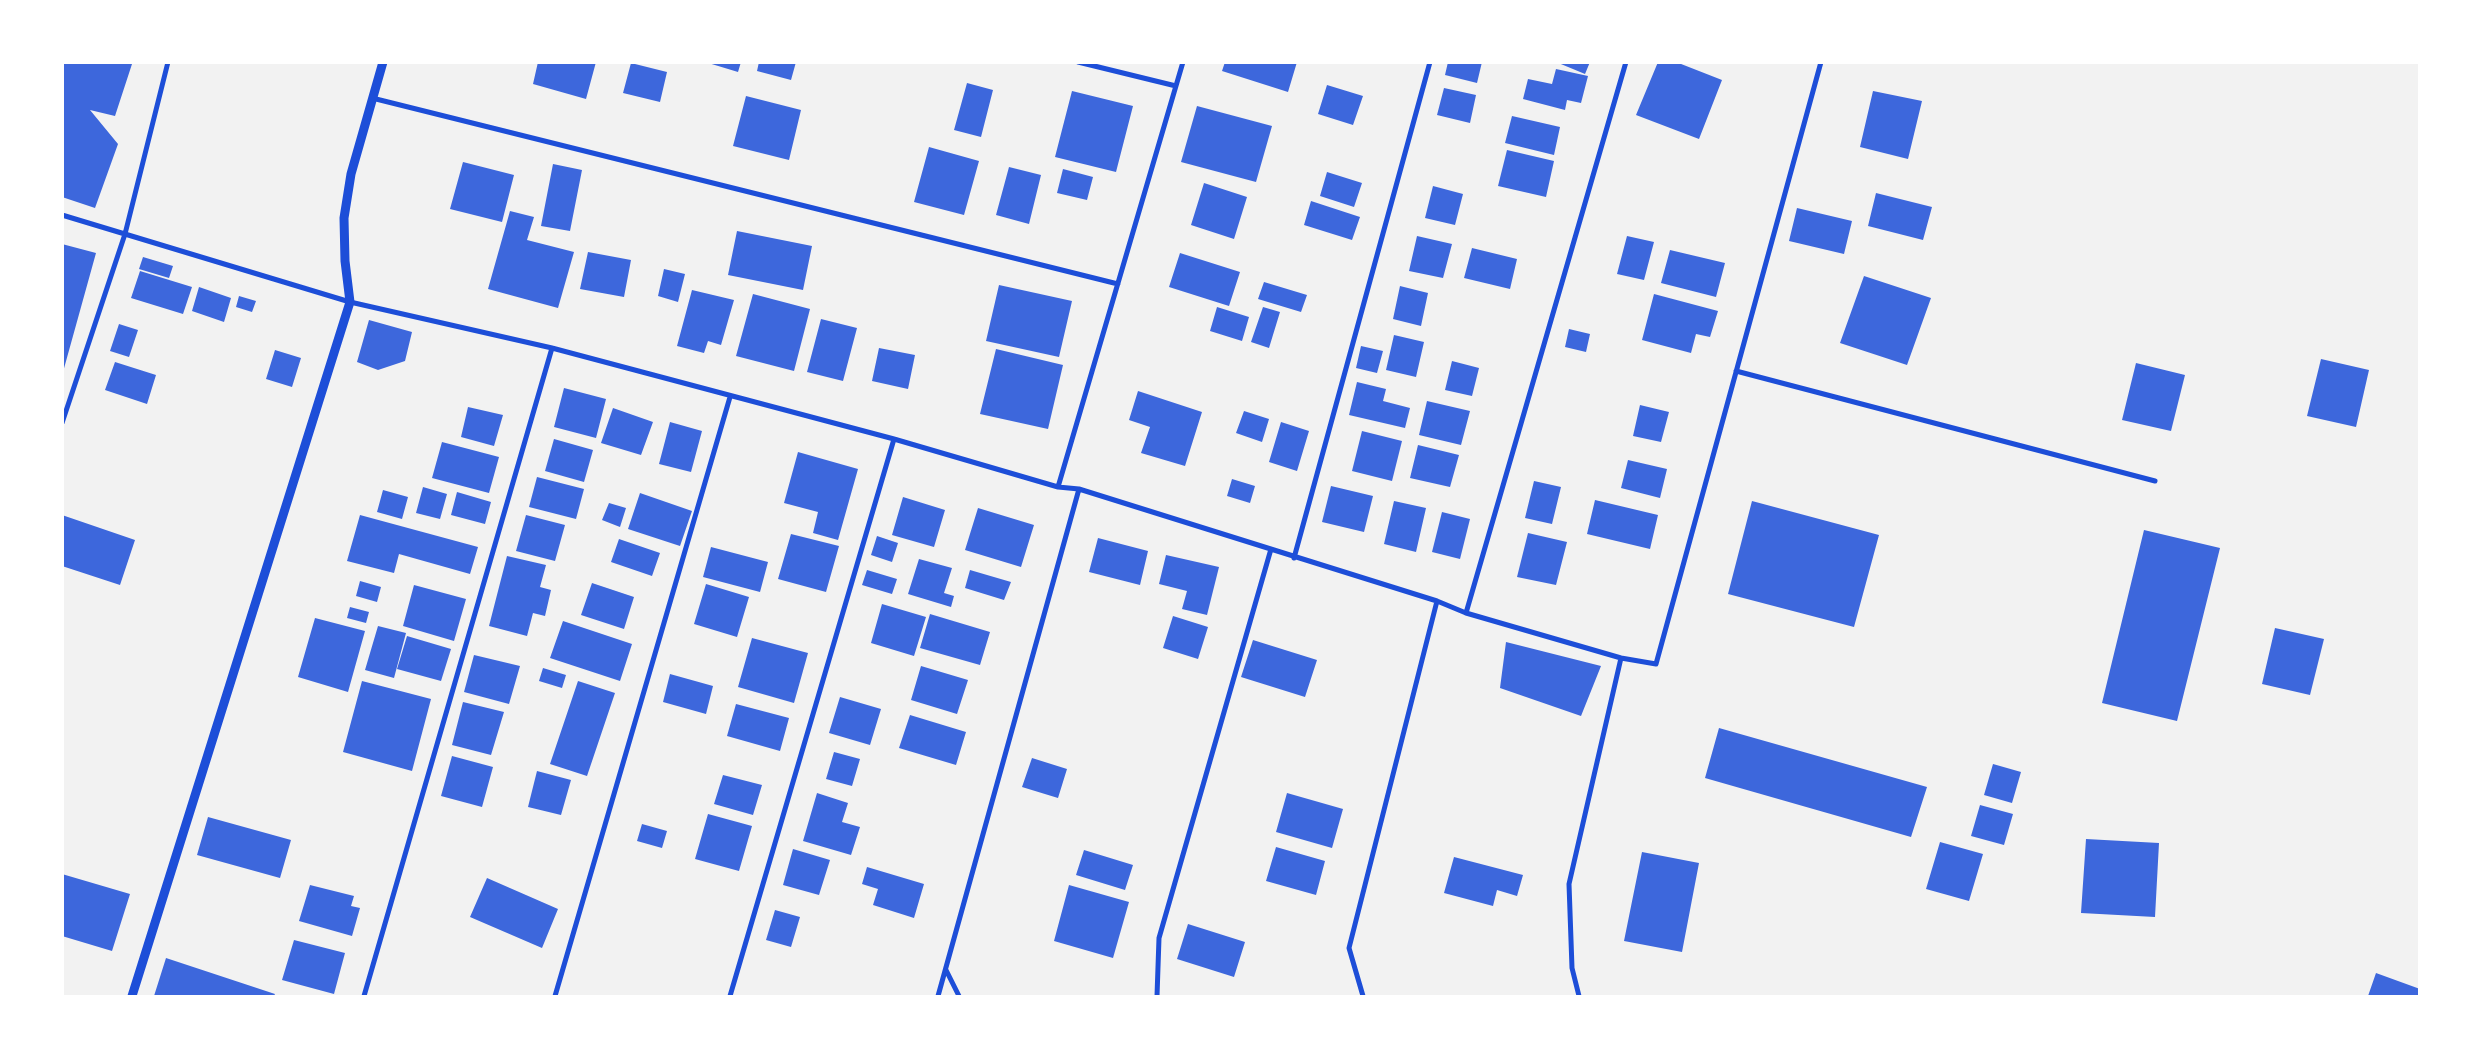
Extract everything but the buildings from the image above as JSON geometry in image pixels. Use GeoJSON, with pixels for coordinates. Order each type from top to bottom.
{"type":"FeatureCollection","features":[{"type":"Feature","properties":{"kind":"street"},"geometry":{"type":"LineString","coordinates":[[62,423],[125,234],[168,62]]}},
{"type":"Feature","properties":{"kind":"street"},"geometry":{"type":"LineString","coordinates":[[132,996],[350,302],[345,260],[344,218],[351,174],[383,62]]}},
{"type":"Feature","properties":{"kind":"street"},"geometry":{"type":"LineString","coordinates":[[1078,62],[1176,86]]}},
{"type":"Feature","properties":{"kind":"street"},"geometry":{"type":"LineString","coordinates":[[1058,487],[1183,62]]}},
{"type":"Feature","properties":{"kind":"street"},"geometry":{"type":"LineString","coordinates":[[1294,558],[1430,62]]}},
{"type":"Feature","properties":{"kind":"street"},"geometry":{"type":"LineString","coordinates":[[1466,613],[1626,62]]}},
{"type":"Feature","properties":{"kind":"street"},"geometry":{"type":"LineString","coordinates":[[62,215],[350,302],[552,348],[730,397],[894,439],[1058,487],[1079,490],[1437,601],[1466,613],[1621,658],[1656,664],[1821,62]]}},
{"type":"Feature","properties":{"kind":"street"},"geometry":{"type":"LineString","coordinates":[[372,98],[1118,284]]}},
{"type":"Feature","properties":{"kind":"street"},"geometry":{"type":"LineString","coordinates":[[364,996],[552,348]]}},
{"type":"Feature","properties":{"kind":"street"},"geometry":{"type":"LineString","coordinates":[[1736,371],[2155,481]]}},
{"type":"Feature","properties":{"kind":"street"},"geometry":{"type":"LineString","coordinates":[[555,996],[730,397]]}},
{"type":"Feature","properties":{"kind":"street"},"geometry":{"type":"LineString","coordinates":[[730,996],[894,439]]}},
{"type":"Feature","properties":{"kind":"street"},"geometry":{"type":"LineString","coordinates":[[938,996],[1079,490]]}},
{"type":"Feature","properties":{"kind":"street"},"geometry":{"type":"LineString","coordinates":[[1157,996],[1159,938],[1271,549]]}},
{"type":"Feature","properties":{"kind":"street"},"geometry":{"type":"LineString","coordinates":[[1363,996],[1349,948],[1437,601]]}},
{"type":"Feature","properties":{"kind":"street"},"geometry":{"type":"LineString","coordinates":[[1579,996],[1572,968],[1569,884],[1621,658]]}},
{"type":"Feature","properties":{"kind":"street"},"geometry":{"type":"LineString","coordinates":[[946,969],[959,996]]}}]}
